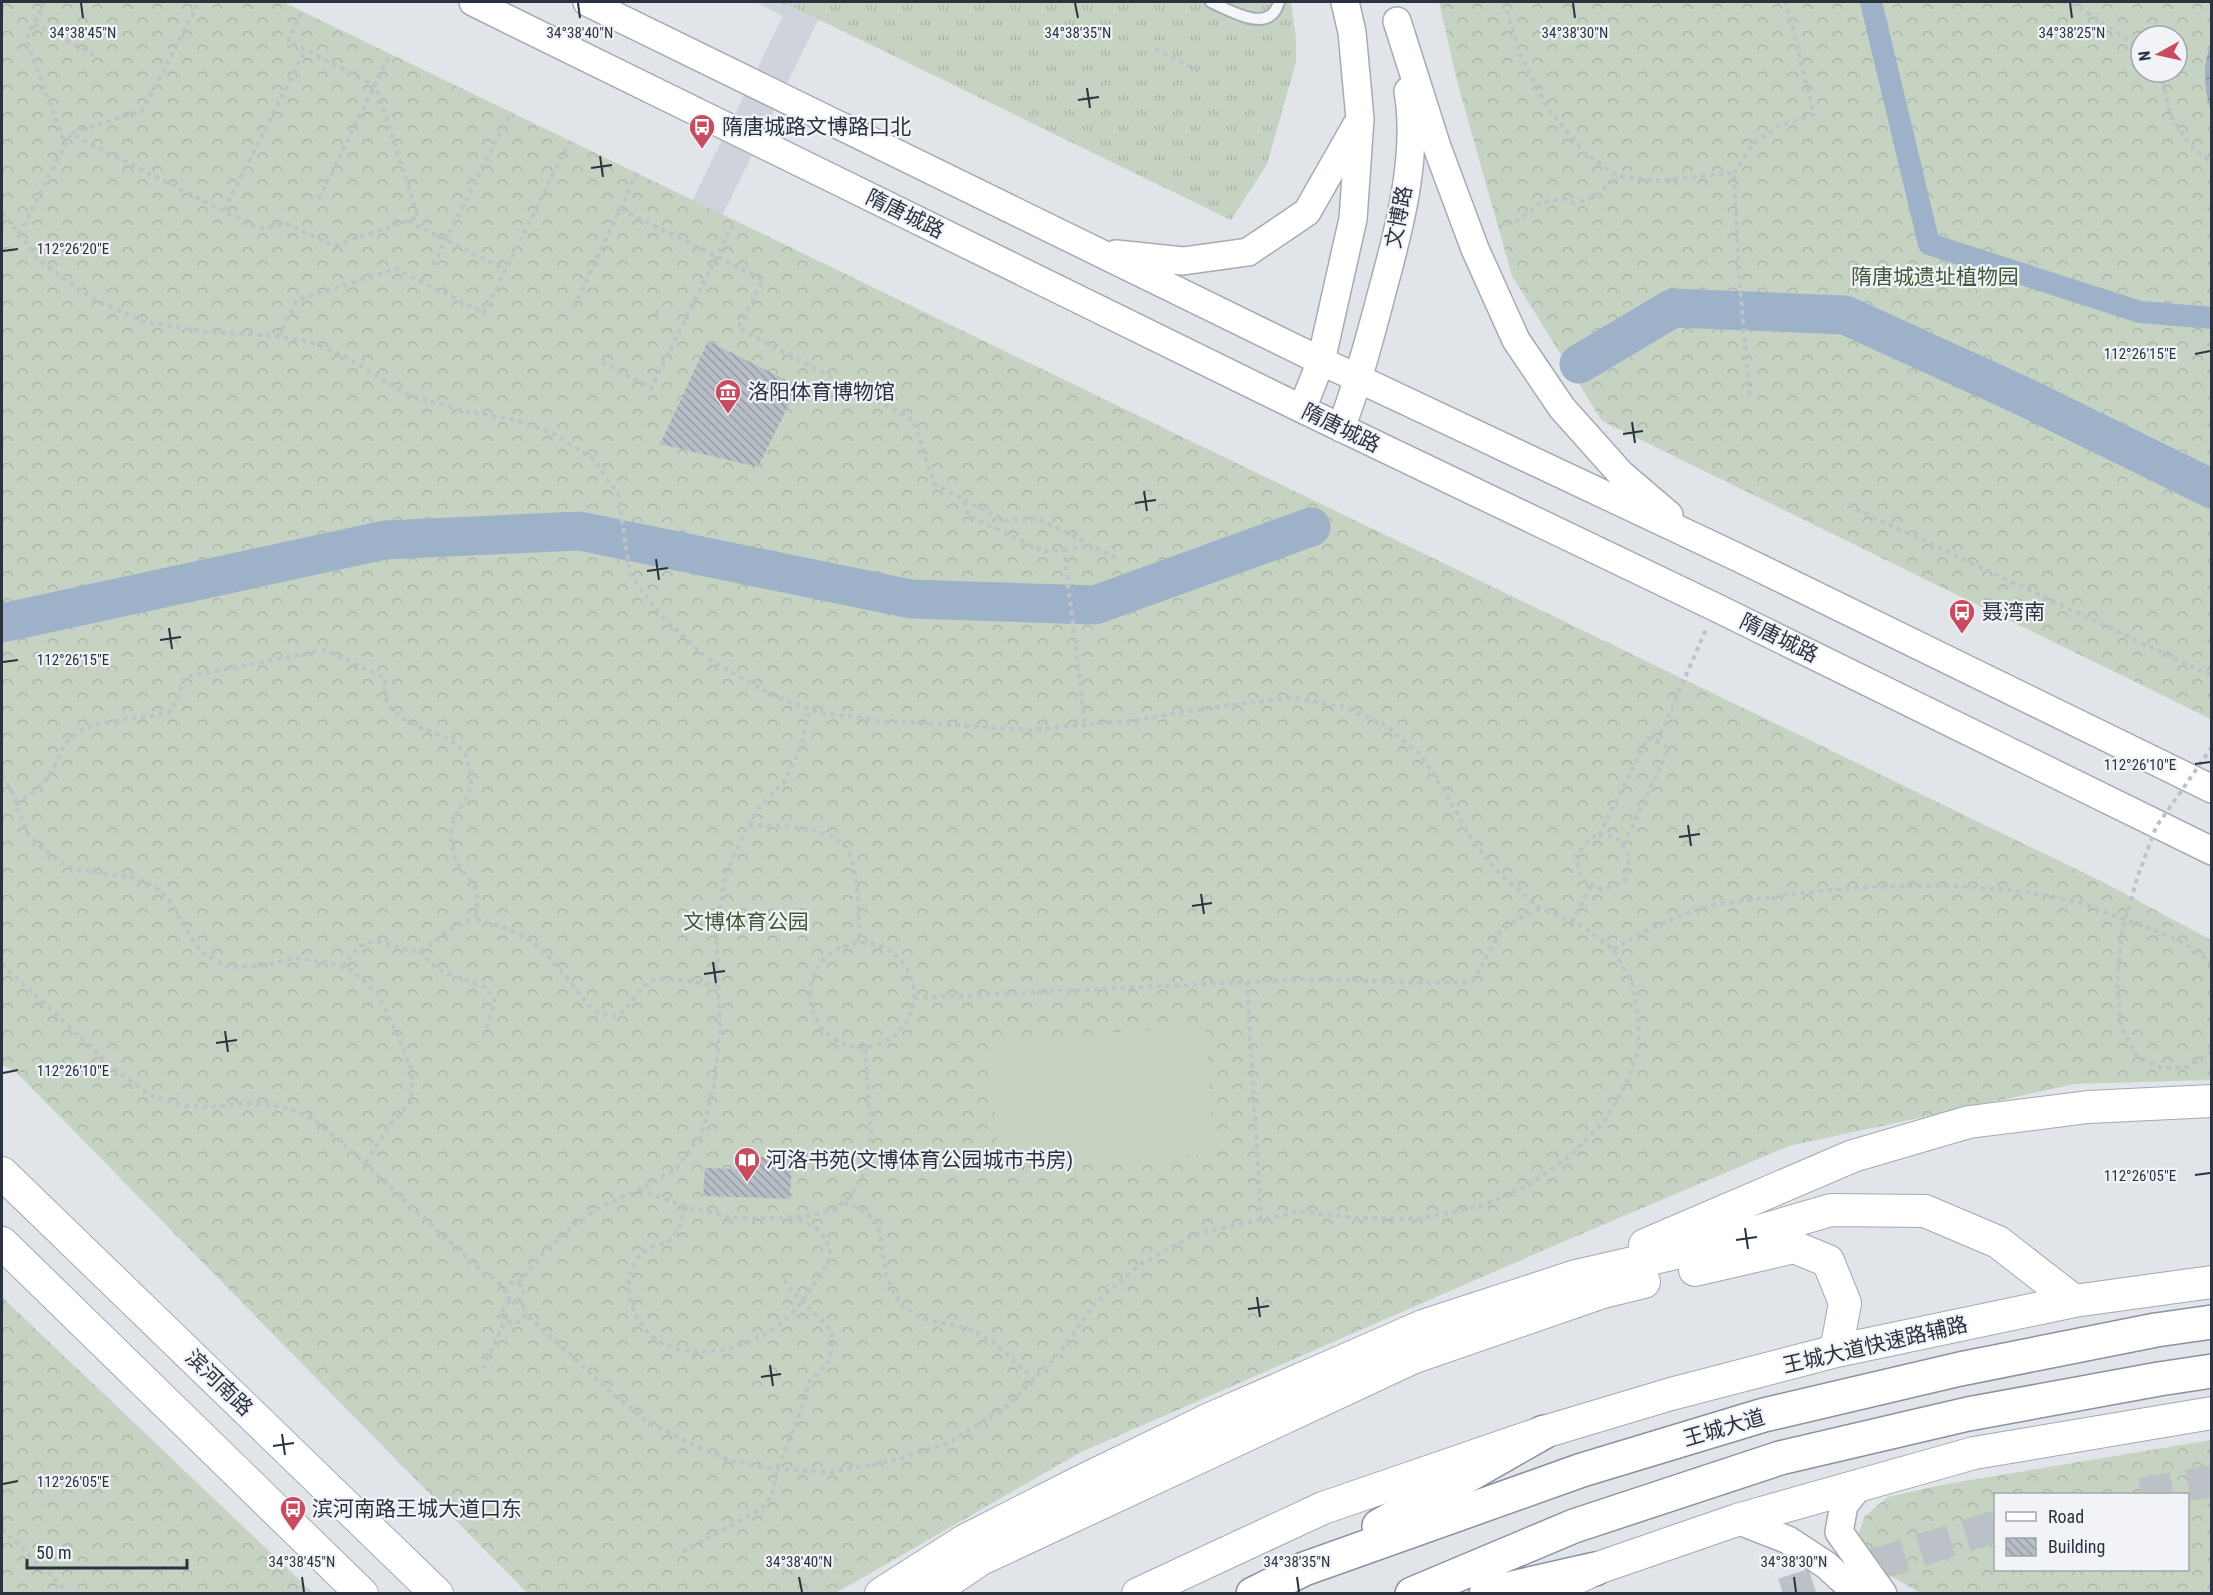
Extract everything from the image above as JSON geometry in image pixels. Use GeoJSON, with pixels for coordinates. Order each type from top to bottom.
{"type":"FeatureCollection","features":[{"type":"Feature","properties":{"kind":"highway","name":"王城大道"},"geometry":{"type":"LineString","coordinates":[[1253,1593],[1304,1569],[1581,1470],[1764,1415],[1960,1369],[2156,1329],[2211,1322]]}},
{"type":"Feature","properties":{"kind":"highway"},"geometry":{"type":"LineString","coordinates":[[1413,1593],[1574,1526],[1780,1458],[1968,1414],[2211,1371]]}},
{"type":"Feature","properties":{"kind":"highway"},"geometry":{"type":"LineString","coordinates":[[1304,1569],[1544,1432]]}},
{"type":"Feature","properties":{"kind":"highway"},"geometry":{"type":"LineString","coordinates":[[1486,1593],[1595,1569]]}},
{"type":"Feature","properties":{"kind":"main road","name":"隋唐城路"},"geometry":{"type":"LineString","coordinates":[[473,2],[1302,409],[1715,607],[2211,851]]}},
{"type":"Feature","properties":{"kind":"main road"},"geometry":{"type":"LineString","coordinates":[[587,2],[1321,361],[1695,537],[2211,789]]}},
{"type":"Feature","properties":{"kind":"main road"},"geometry":{"type":"LineString","coordinates":[[1302,409],[1321,361],[1353,219],[1360,119],[1352,32],[1345,2]]}},
{"type":"Feature","properties":{"kind":"main road"},"geometry":{"type":"LineString","coordinates":[[1395,11],[1437,147],[1475,249],[1516,340],[1562,408],[1621,474],[1695,537]]}},
{"type":"Feature","properties":{"kind":"main road","name":"文博路"},"geometry":{"type":"LineString","coordinates":[[1341,428],[1359,379],[1404,204],[1412,116],[1395,11]]}},
{"type":"Feature","properties":{"kind":"main road"},"geometry":{"type":"LineString","coordinates":[[1098,252],[1183,261],[1248,252],[1307,212],[1360,119]]}},
{"type":"Feature","properties":{"kind":"main road"},"geometry":{"type":"LineString","coordinates":[[1576,1276],[1853,1156],[1969,1122],[2088,1107],[2211,1101]]}},
{"type":"Feature","properties":{"kind":"main road","name":"滨河南路"},"geometry":{"type":"LineString","coordinates":[[2,1173],[437,1593]]}},
{"type":"Feature","properties":{"kind":"main road"},"geometry":{"type":"LineString","coordinates":[[882,1593],[964,1542],[1082,1481],[1212,1418],[1423,1326],[1576,1276],[1715,1244],[1831,1210],[1925,1211],[1998,1242],[2074,1301]]}},
{"type":"Feature","properties":{"kind":"main road"},"geometry":{"type":"LineString","coordinates":[[2,1243],[362,1593]]}},
{"type":"Feature","properties":{"kind":"main road"},"geometry":{"type":"LineString","coordinates":[[929,1593],[981,1559],[1412,1358],[1603,1292],[1794,1247],[1828,1261],[1845,1303],[1836,1351]]}},
{"type":"Feature","properties":{"kind":"main road","name":"王城大道快速路辅路"},"geometry":{"type":"LineString","coordinates":[[1544,1432],[1671,1394],[1836,1351],[2074,1301],[2211,1282]]}},
{"type":"Feature","properties":{"kind":"main road"},"geometry":{"type":"LineString","coordinates":[[1541,1593],[1595,1569],[1737,1520],[1974,1453],[2211,1413]]}},
{"type":"Feature","properties":{"kind":"main road"},"geometry":{"type":"LineString","coordinates":[[1138,1593],[1323,1508],[1544,1432]]}},
{"type":"Feature","properties":{"kind":"main road"},"geometry":{"type":"LineString","coordinates":[[1860,1485],[1844,1505],[1839,1532],[1876,1593]]}},
{"type":"Feature","properties":{"kind":"main road"},"geometry":{"type":"LineString","coordinates":[[1737,1520],[1788,1540],[1876,1593]]}},
{"type":"Feature","properties":{"kind":"lane"},"geometry":{"type":"LineString","coordinates":[[1211,2],[1238,15],[1256,20],[1269,18],[1277,9],[1279,2]]}},
{"type":"Feature","properties":{"kind":"path"},"geometry":{"type":"LineString","coordinates":[[45,2],[26,39],[66,144]]}},
{"type":"Feature","properties":{"kind":"path"},"geometry":{"type":"LineString","coordinates":[[19,234],[72,134],[143,110],[199,2]]}},
{"type":"Feature","properties":{"kind":"path"},"geometry":{"type":"LineString","coordinates":[[782,2],[787,4]]}},
{"type":"Feature","properties":{"kind":"path"},"geometry":{"type":"LineString","coordinates":[[1504,2],[1520,54],[1548,109],[1586,154],[1618,176],[1658,181],[1734,173]]}},
{"type":"Feature","properties":{"kind":"path"},"geometry":{"type":"LineString","coordinates":[[1750,400],[1739,277],[1734,173],[1754,143],[1779,126],[1814,114],[1786,2]]}},
{"type":"Feature","properties":{"kind":"path"},"geometry":{"type":"LineString","coordinates":[[2062,2],[2079,7],[2129,41]]}},
{"type":"Feature","properties":{"kind":"path"},"geometry":{"type":"LineString","coordinates":[[72,134],[259,229],[286,223],[334,246],[418,218],[375,85],[288,41],[303,11]]}},
{"type":"Feature","properties":{"kind":"path"},"geometry":{"type":"LineString","coordinates":[[34,24],[94,55]]}},
{"type":"Feature","properties":{"kind":"path"},"geometry":{"type":"LineString","coordinates":[[1155,49],[1201,72]]}},
{"type":"Feature","properties":{"kind":"path"},"geometry":{"type":"LineString","coordinates":[[224,210],[304,50]]}},
{"type":"Feature","properties":{"kind":"path"},"geometry":{"type":"LineString","coordinates":[[319,199],[390,54]]}},
{"type":"Feature","properties":{"kind":"path"},"geometry":{"type":"LineString","coordinates":[[2164,84],[2170,115],[2190,145],[2211,163]]}},
{"type":"Feature","properties":{"kind":"path"},"geometry":{"type":"LineString","coordinates":[[432,265],[511,112]]}},
{"type":"Feature","properties":{"kind":"path"},"geometry":{"type":"LineString","coordinates":[[278,337],[297,300],[396,269],[484,313],[570,141]]}},
{"type":"Feature","properties":{"kind":"path"},"geometry":{"type":"LineString","coordinates":[[574,307],[637,173]]}},
{"type":"Feature","properties":{"kind":"path"},"geometry":{"type":"LineString","coordinates":[[1498,227],[1519,220],[1542,202],[1564,199],[1574,203],[1594,197],[1618,176]]}},
{"type":"Feature","properties":{"kind":"path"},"geometry":{"type":"LineString","coordinates":[[621,209],[763,280],[738,328],[913,420],[934,484],[1006,521],[1037,518],[1118,559]]}},
{"type":"Feature","properties":{"kind":"path"},"geometry":{"type":"LineString","coordinates":[[2,212],[40,261],[91,298],[145,321],[209,332],[309,340],[346,357],[408,395],[464,411],[516,420],[554,434],[593,459],[618,494],[630,574],[659,614],[708,659],[777,697],[810,709],[881,721],[1029,730],[1137,720],[1235,704],[1295,698],[1344,707],[1385,725],[1421,755],[1470,837],[1499,873],[1541,908],[1583,927],[1613,949],[1632,982],[1638,1017],[1639,1049],[1626,1084],[1605,1120],[1570,1156],[1528,1186],[1480,1206],[1420,1219],[1356,1218],[1301,1211],[1195,1234],[1142,1264],[1095,1303],[1059,1354],[1006,1407],[946,1444],[896,1460],[831,1472],[777,1469],[731,1461],[691,1444],[647,1421],[613,1394],[530,1318],[524,1316]]}},
{"type":"Feature","properties":{"kind":"path"},"geometry":{"type":"LineString","coordinates":[[602,362],[651,388],[735,220]]}},
{"type":"Feature","properties":{"kind":"path"},"geometry":{"type":"LineString","coordinates":[[407,221],[506,270]]}},
{"type":"Feature","properties":{"kind":"path"},"geometry":{"type":"LineString","coordinates":[[656,315],[659,309]]}},
{"type":"Feature","properties":{"kind":"path"},"geometry":{"type":"LineString","coordinates":[[963,499],[969,516],[1045,552],[1092,546]]}},
{"type":"Feature","properties":{"kind":"path"},"geometry":{"type":"LineString","coordinates":[[1848,505],[2211,676]]}},
{"type":"Feature","properties":{"kind":"path"},"geometry":{"type":"LineString","coordinates":[[1064,549],[1085,725]]}},
{"type":"Feature","properties":{"kind":"path"},"geometry":{"type":"LineString","coordinates":[[1657,742],[1715,607]]}},
{"type":"Feature","properties":{"kind":"path"},"geometry":{"type":"LineString","coordinates":[[15,802],[31,794],[47,779],[65,745],[77,732],[97,725],[172,711],[185,677],[325,650],[385,678],[385,696],[392,707],[423,730],[455,743],[466,754],[471,772],[470,789],[463,806],[454,818],[451,832],[452,846],[459,867],[475,887],[478,903],[475,919]]}},
{"type":"Feature","properties":{"kind":"path"},"geometry":{"type":"LineString","coordinates":[[518,1283],[545,1251],[574,1225],[601,1207],[675,1170],[702,1134],[716,1073],[720,1031],[716,925],[726,874],[760,806],[785,781],[802,743],[810,709]]}},
{"type":"Feature","properties":{"kind":"path"},"geometry":{"type":"LineString","coordinates":[[1599,835],[1648,738],[1657,742],[1670,748],[1623,846]]}},
{"type":"Feature","properties":{"kind":"path"},"geometry":{"type":"LineString","coordinates":[[2211,747],[2156,827],[2137,878],[2122,933],[2117,981],[2121,1027],[2137,1056],[2162,1068],[2188,1067],[2211,1052]]}},
{"type":"Feature","properties":{"kind":"path"},"geometry":{"type":"LineString","coordinates":[[2,775],[12,792],[27,833],[44,850],[71,867],[102,874],[132,877],[156,887],[173,904],[184,927],[201,952],[230,968],[294,958],[329,963],[351,970],[377,993],[412,1071],[411,1102],[390,1125],[365,1163]]}},
{"type":"Feature","properties":{"kind":"path"},"geometry":{"type":"LineString","coordinates":[[749,825],[814,830],[835,838],[850,853],[855,876],[860,943]]}},
{"type":"Feature","properties":{"kind":"path"},"geometry":{"type":"LineString","coordinates":[[1599,835],[1616,837],[1623,846],[1630,856],[1624,880],[1603,890],[1581,879],[1576,855],[1592,837],[1599,835]]}},
{"type":"Feature","properties":{"kind":"path"},"geometry":{"type":"LineString","coordinates":[[1572,922],[1592,884]]}},
{"type":"Feature","properties":{"kind":"path"},"geometry":{"type":"LineString","coordinates":[[1613,949],[1692,911],[1736,902],[1827,889],[1993,888],[2032,892],[2071,900],[2178,941],[2211,965]]}},
{"type":"Feature","properties":{"kind":"path"},"geometry":{"type":"LineString","coordinates":[[914,998],[1308,979],[1432,983],[1473,981],[1500,932],[1525,915],[1541,908]]}},
{"type":"Feature","properties":{"kind":"path"},"geometry":{"type":"LineString","coordinates":[[419,952],[451,927],[464,921],[475,919],[506,928],[531,942],[549,957],[581,997],[595,1010],[610,1017],[622,1013],[640,988],[653,980],[665,978],[718,985]]}},
{"type":"Feature","properties":{"kind":"path"},"geometry":{"type":"LineString","coordinates":[[343,968],[359,946],[374,941],[419,952],[439,970],[485,987],[495,1001],[487,1029]]}},
{"type":"Feature","properties":{"kind":"path"},"geometry":{"type":"LineString","coordinates":[[860,943],[872,943],[887,948],[900,958],[909,972],[914,989],[913,1008],[906,1024],[893,1038],[865,1047],[841,1043],[825,1033],[815,1018],[810,1000],[810,984],[816,969],[826,956],[840,947],[860,943]]}},
{"type":"Feature","properties":{"kind":"path"},"geometry":{"type":"LineString","coordinates":[[2,964],[117,1071],[150,1095],[185,1106],[208,1107],[245,1103],[281,1106],[309,1117],[339,1140],[475,1265],[505,1288],[506,1296],[523,1306],[524,1316]]}},
{"type":"Feature","properties":{"kind":"path"},"geometry":{"type":"LineString","coordinates":[[1247,982],[1261,1219]]}},
{"type":"Feature","properties":{"kind":"path"},"geometry":{"type":"LineString","coordinates":[[639,1190],[684,1206],[737,1218],[794,1217],[833,1210],[850,1197],[866,1170],[871,1134],[865,1047]]}},
{"type":"Feature","properties":{"kind":"path"},"geometry":{"type":"LineString","coordinates":[[844,1202],[864,1211],[878,1224],[886,1273],[892,1290],[903,1307],[925,1319],[970,1329],[994,1342],[1034,1379]]}},
{"type":"Feature","properties":{"kind":"path"},"geometry":{"type":"LineString","coordinates":[[684,1206],[682,1225],[670,1240],[649,1248],[637,1258],[630,1270],[628,1288],[633,1308],[644,1331],[661,1344],[687,1351],[711,1352],[732,1349],[749,1343],[780,1323],[802,1302],[831,1254],[827,1238],[814,1226],[794,1217]]}},
{"type":"Feature","properties":{"kind":"path"},"geometry":{"type":"LineString","coordinates":[[683,1552],[761,1509],[772,1495],[777,1469],[798,1418],[809,1383],[830,1360],[832,1334],[825,1323],[802,1302],[782,1278]]}},
{"type":"Feature","properties":{"kind":"path"},"geometry":{"type":"LineString","coordinates":[[483,1370],[506,1319],[503,1312],[505,1306],[520,1298],[523,1293],[518,1283],[509,1283],[505,1288]]}},
{"type":"Feature","properties":{"kind":"path"},"geometry":{"type":"LineString","coordinates":[[506,1319],[515,1322],[524,1316]]}},
{"type":"Feature","properties":{"kind":"path"},"geometry":{"type":"LineString","coordinates":[[2,1529],[70,1593]]}},
{"type":"Feature","properties":{"kind":"shaded area"},"geometry":{"type":"Polygon","coordinates":[[[755,2],[827,2],[673,316],[643,301],[783,16],[755,2]]]}},
{"type":"Feature","properties":{"kind":"green space","name":"文博体育公园"},"geometry":{"type":"Polygon","coordinates":[[[2,2],[283,2],[2103,882],[2211,940],[2211,1080],[2075,1084],[1789,1146],[1081,1452],[836,1593],[527,1593],[15,1071],[2,1065],[2,2]]]}},
{"type":"Feature","properties":{"kind":"green space"},"geometry":{"type":"Polygon","coordinates":[[[783,2],[1291,2],[1296,38],[1296,62],[1267,164],[1231,220],[783,2]]]}},
{"type":"Feature","properties":{"kind":"green space","name":"隋唐城遗址植物园"},"geometry":{"type":"Polygon","coordinates":[[[1439,2],[2211,2],[2211,719],[1602,421],[1512,276],[1457,81],[1439,2]]]}},
{"type":"Feature","properties":{"kind":"green space"},"geometry":{"type":"Polygon","coordinates":[[[1205,1027],[1214,1154],[999,1168],[990,1041],[1205,1027]]]}},
{"type":"Feature","properties":{"kind":"green space"},"geometry":{"type":"Polygon","coordinates":[[[2,1297],[313,1593],[2,1593],[2,1297]]]}},
{"type":"Feature","properties":{"kind":"green space"},"geometry":{"type":"Polygon","coordinates":[[[2211,1440],[2211,1593],[1920,1593],[1867,1562],[1856,1541],[1865,1516],[1888,1497],[1946,1484],[2211,1440]]]}},
{"type":"Feature","properties":{"kind":"water"},"geometry":{"type":"Polygon","coordinates":[[[2211,44],[2211,113],[2205,79],[2206,62],[2211,44]]]}},
{"type":"Feature","properties":{"kind":"building","name":"洛阳体育博物馆"},"geometry":{"type":"Polygon","coordinates":[[[708,341],[798,386],[758,467],[660,444],[708,341]]]}},
{"type":"Feature","properties":{"kind":"building","name":"河洛书苑(文博体育公园城市书房)"},"geometry":{"type":"Polygon","coordinates":[[[761,1157],[792,1157],[790,1199],[703,1196],[705,1168],[759,1170],[761,1157]]]}},
{"type":"Feature","properties":{"kind":"waterway"},"geometry":{"type":"LineString","coordinates":[[1871,2],[1929,244],[2140,312],[2212,318]]}},
{"type":"Feature","properties":{"kind":"waterway"},"geometry":{"type":"LineString","coordinates":[[1579,364],[1673,308],[1845,315],[2027,398],[2212,489]]}},
{"type":"Feature","properties":{"kind":"waterway"},"geometry":{"type":"LineString","coordinates":[[2,623],[385,540],[580,531],[911,599],[1095,605],[1311,527]]}},
{"type":"Feature","properties":{"kind":"tunnel"},"geometry":{"type":"LineString","coordinates":[[2146,1493],[2212,1481]]}},
{"type":"Feature","properties":{"kind":"tunnel"},"geometry":{"type":"LineString","coordinates":[[1783,1594],[1994,1527]]}},
{"type":"Feature","properties":{"kind":"place","name":"隋唐城路文博路口北"},"geometry":{"type":"Point","coordinates":[702,150]}},
{"type":"Feature","properties":{"kind":"place","name":"洛阳体育博物馆"},"geometry":{"type":"Point","coordinates":[728,415]}},
{"type":"Feature","properties":{"kind":"place","name":"聂湾南"},"geometry":{"type":"Point","coordinates":[1962,635]}},
{"type":"Feature","properties":{"kind":"place","name":"河洛书苑(文博体育公园城市书房)"},"geometry":{"type":"Point","coordinates":[747,1183]}},
{"type":"Feature","properties":{"kind":"place","name":"滨河南路王城大道口东"},"geometry":{"type":"Point","coordinates":[293,1532]}}]}
